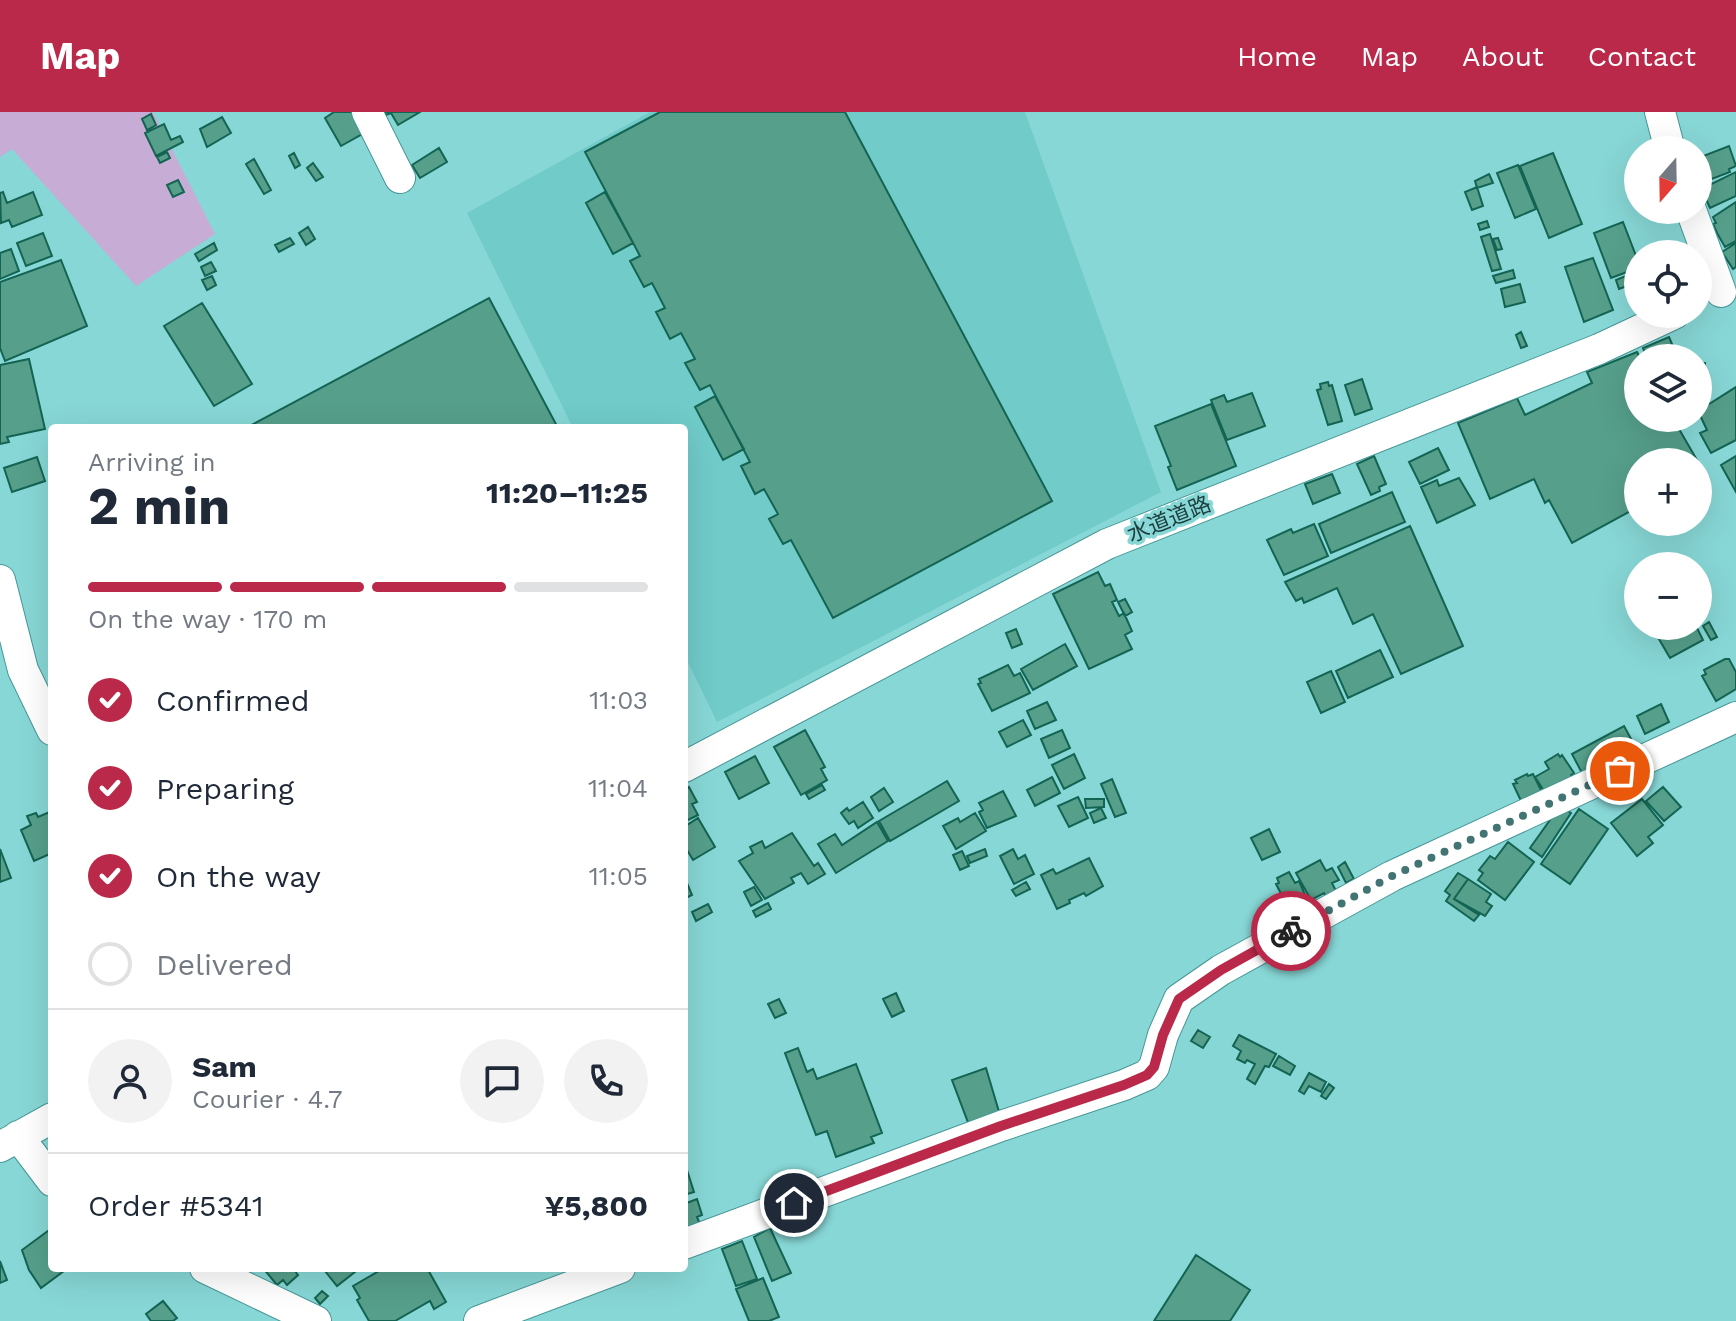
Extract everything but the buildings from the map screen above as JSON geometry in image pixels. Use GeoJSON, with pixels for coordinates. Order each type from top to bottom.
{"type":"FeatureCollection","features":[{"type":"Feature","properties":{"kind":"street"},"geometry":{"type":"LineString","coordinates":[[367,112],[400,178]]}},
{"type":"Feature","properties":{"kind":"street"},"geometry":{"type":"LineString","coordinates":[[1660,112],[1666,136]]}},
{"type":"Feature","properties":{"kind":"street"},"geometry":{"type":"LineString","coordinates":[[1696,224],[1718,293]]}},
{"type":"Feature","properties":{"kind":"street","name":"水道道路"},"geometry":{"type":"LineString","coordinates":[[688,765],[1107,544],[1599,349],[1644,328]]}},
{"type":"Feature","properties":{"kind":"street"},"geometry":{"type":"LineString","coordinates":[[0,580],[23,670],[48,722]]}},
{"type":"Feature","properties":{"kind":"street"},"geometry":{"type":"LineString","coordinates":[[688,1243],[1147,1075],[1154,1067],[1163,1035],[1179,999],[1221,970],[1392,876],[1736,717]]}},
{"type":"Feature","properties":{"kind":"street"},"geometry":{"type":"LineString","coordinates":[[48,1120],[9,1142],[48,1177]]}},
{"type":"Feature","properties":{"kind":"street"},"geometry":{"type":"LineString","coordinates":[[213,1272],[316,1321]]}},
{"type":"Feature","properties":{"kind":"street"},"geometry":{"type":"LineString","coordinates":[[479,1321],[609,1272]]}},
{"type":"Feature","properties":{"kind":"shaded area"},"geometry":{"type":"Polygon","coordinates":[[[0,112],[153,112],[215,234],[136,286],[12,149],[0,157],[0,112]]]}},
{"type":"Feature","properties":{"kind":"shaded area"},"geometry":{"type":"Polygon","coordinates":[[[650,112],[1025,112],[1161,492],[717,722],[688,662],[688,424],[571,424],[467,213],[650,112]]]}},
{"type":"Feature","properties":{"kind":"way so far"},"geometry":{"type":"LineString","coordinates":[[1291,931],[1392,876],[1620,771]]}},
{"type":"Feature","properties":{"kind":"route"},"geometry":{"type":"LineString","coordinates":[[794,1203],[1147,1075],[1154,1067],[1163,1035],[1179,999],[1221,970],[1291,931]]}}]}
